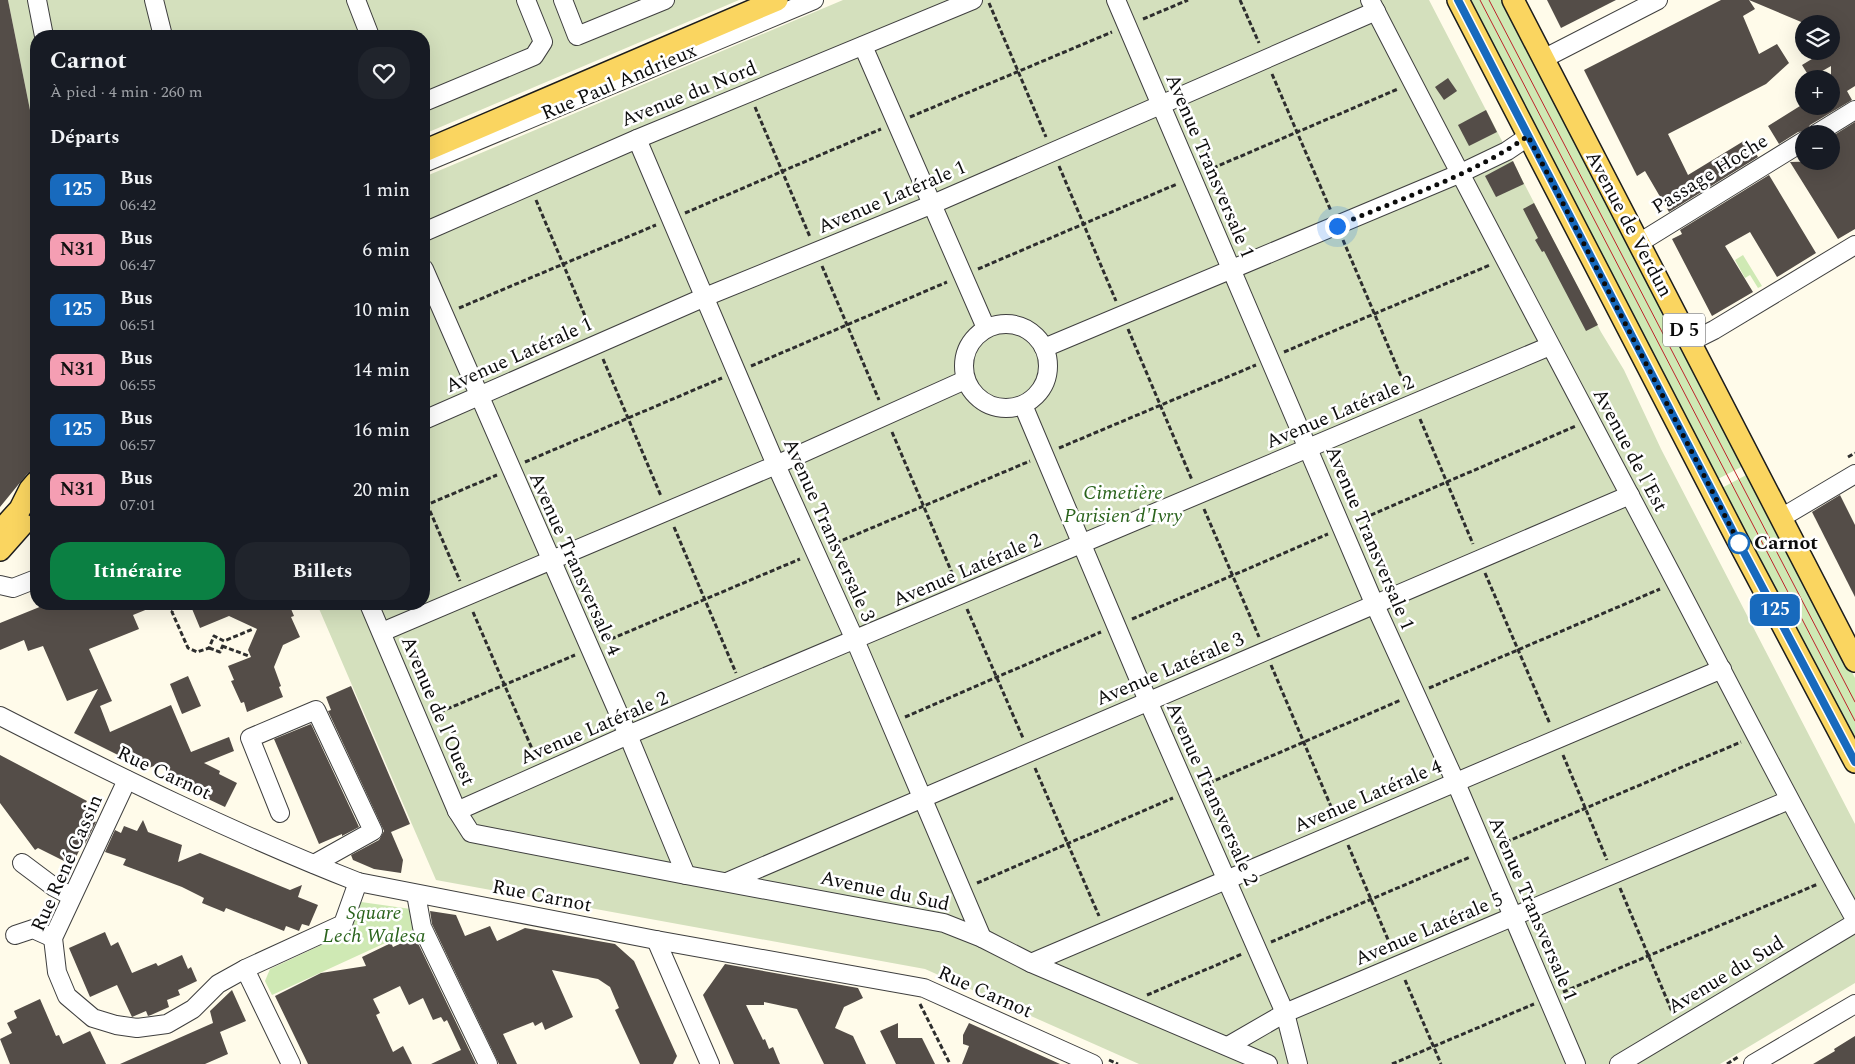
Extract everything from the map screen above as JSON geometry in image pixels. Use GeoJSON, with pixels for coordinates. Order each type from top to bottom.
{"type":"FeatureCollection","features":[{"type":"Feature","properties":{"kind":"main road","name":"Rue Paul Andrieux"},"geometry":{"type":"LineString","coordinates":[[430,148],[777,0]]}},
{"type":"Feature","properties":{"kind":"main road","name":"D 5"},"geometry":{"type":"LineString","coordinates":[[1458,0],[1739,543],[1855,762]]}},
{"type":"Feature","properties":{"kind":"main road","name":"Avenue de Verdun"},"geometry":{"type":"LineString","coordinates":[[1513,0],[1855,661]]}},
{"type":"Feature","properties":{"kind":"main road"},"geometry":{"type":"LineString","coordinates":[[0,531],[20,509],[30,489]]}},
{"type":"Feature","properties":{"kind":"main road"},"geometry":{"type":"LineString","coordinates":[[0,550],[30,516]]}},
{"type":"Feature","properties":{"kind":"street"},"geometry":{"type":"LineString","coordinates":[[37,0],[43,30]]}},
{"type":"Feature","properties":{"kind":"street"},"geometry":{"type":"LineString","coordinates":[[154,0],[162,30]]}},
{"type":"Feature","properties":{"kind":"street"},"geometry":{"type":"LineString","coordinates":[[356,0],[368,30]]}},
{"type":"Feature","properties":{"kind":"street"},"geometry":{"type":"LineString","coordinates":[[430,99],[534,56],[543,42],[526,0]]}},
{"type":"Feature","properties":{"kind":"street"},"geometry":{"type":"LineString","coordinates":[[562,0],[577,36],[665,0]]}},
{"type":"Feature","properties":{"kind":"street","name":"Rue Paul Andrieux"},"geometry":{"type":"LineString","coordinates":[[430,160],[814,0]]}},
{"type":"Feature","properties":{"kind":"street","name":"Avenue du Nord"},"geometry":{"type":"LineString","coordinates":[[430,229],[637,138],[973,0]]}},
{"type":"Feature","properties":{"kind":"street","name":"Avenue Transversale 1"},"geometry":{"type":"LineString","coordinates":[[1116,0],[1374,603],[1456,783],[1576,1064]]}},
{"type":"Feature","properties":{"kind":"street"},"geometry":{"type":"LineString","coordinates":[[1543,59],[1658,0]]}},
{"type":"Feature","properties":{"kind":"street","name":"Avenue Latérale 1"},"geometry":{"type":"LineString","coordinates":[[430,417],[597,344],[933,204],[1160,105],[1265,59],[1373,6]]}},
{"type":"Feature","properties":{"kind":"street","name":"Avenue de l'Est"},"geometry":{"type":"LineString","coordinates":[[1373,6],[1789,800],[1855,921]]}},
{"type":"Feature","properties":{"kind":"street"},"geometry":{"type":"LineString","coordinates":[[863,46],[986,328]]}},
{"type":"Feature","properties":{"kind":"street"},"geometry":{"type":"LineString","coordinates":[[1831,125],[1855,110]]}},
{"type":"Feature","properties":{"kind":"street"},"geometry":{"type":"LineString","coordinates":[[1044,348],[1461,173],[1507,151],[1528,136]]}},
{"type":"Feature","properties":{"kind":"street","name":"Avenue Transversale 3"},"geometry":{"type":"LineString","coordinates":[[637,138],[982,938]]}},
{"type":"Feature","properties":{"kind":"street","name":"Passage Hoche"},"geometry":{"type":"LineString","coordinates":[[1639,243],[1795,147]]}},
{"type":"Feature","properties":{"kind":"street"},"geometry":{"type":"LineString","coordinates":[[1690,342],[1714,330],[1855,245]]}},
{"type":"Feature","properties":{"kind":"street","name":"Avenue Transversale 4"},"geometry":{"type":"LineString","coordinates":[[430,284],[628,735],[686,876]]}},
{"type":"Feature","properties":{"kind":"street"},"geometry":{"type":"LineString","coordinates":[[999,324],[1013,324],[1026,329],[1037,337],[1044,348],[1048,361],[1047,375],[1042,387],[1034,398],[1023,405],[1002,408],[982,402],[972,392],[965,380],[964,356],[976,336],[986,328],[999,324]]}},
{"type":"Feature","properties":{"kind":"street","name":"Avenue Latérale 2"},"geometry":{"type":"LineString","coordinates":[[457,811],[628,735],[1083,545],[1550,346]]}},
{"type":"Feature","properties":{"kind":"street"},"geometry":{"type":"LineString","coordinates":[[382,632],[776,464],[965,380]]}},
{"type":"Feature","properties":{"kind":"street","name":"Avenue Transversale 2"},"geometry":{"type":"LineString","coordinates":[[1023,405],[1148,702],[1285,1013],[1298,1064]]}},
{"type":"Feature","properties":{"kind":"street"},"geometry":{"type":"LineString","coordinates":[[1781,518],[1855,474]]}},
{"type":"Feature","properties":{"kind":"street","name":"Avenue Latérale 3"},"geometry":{"type":"LineString","coordinates":[[727,882],[1374,603],[1630,495]]}},
{"type":"Feature","properties":{"kind":"street"},"geometry":{"type":"LineString","coordinates":[[0,585],[13,588],[30,581]]}},
{"type":"Feature","properties":{"kind":"street","name":"Avenue de l'Ouest"},"geometry":{"type":"LineString","coordinates":[[373,610],[457,811],[470,833]]}},
{"type":"Feature","properties":{"kind":"street","name":"Avenue Latérale 4"},"geometry":{"type":"LineString","coordinates":[[1031,963],[1722,669]]}},
{"type":"Feature","properties":{"kind":"street"},"geometry":{"type":"LineString","coordinates":[[280,812],[250,738],[316,710],[373,831],[314,864]]}},
{"type":"Feature","properties":{"kind":"street","name":"Rue Carnot"},"geometry":{"type":"LineString","coordinates":[[0,716],[127,780],[358,882],[656,940],[931,990],[1093,1064]]}},
{"type":"Feature","properties":{"kind":"street","name":"Rue René Cassin"},"geometry":{"type":"LineString","coordinates":[[127,780],[71,896],[53,938],[57,972],[67,996],[93,1018],[116,1025],[137,1028],[166,1024],[193,1009],[218,984],[245,969],[343,924],[358,882]]}},
{"type":"Feature","properties":{"kind":"street","name":"Avenue Latérale 5"},"geometry":{"type":"LineString","coordinates":[[1228,1046],[1285,1013],[1789,800]]}},
{"type":"Feature","properties":{"kind":"street","name":"Avenue du Sud"},"geometry":{"type":"LineString","coordinates":[[470,833],[686,876],[944,923],[982,938],[1031,963],[1268,1064]]}},
{"type":"Feature","properties":{"kind":"street"},"geometry":{"type":"LineString","coordinates":[[22,863],[54,887],[71,896]]}},
{"type":"Feature","properties":{"kind":"street"},"geometry":{"type":"LineString","coordinates":[[416,894],[422,927],[488,1064]]}},
{"type":"Feature","properties":{"kind":"street","name":"Avenue du Sud"},"geometry":{"type":"LineString","coordinates":[[1619,1064],[1855,921]]}},
{"type":"Feature","properties":{"kind":"street"},"geometry":{"type":"LineString","coordinates":[[15,935],[33,928],[53,938]]}},
{"type":"Feature","properties":{"kind":"street"},"geometry":{"type":"LineString","coordinates":[[656,940],[710,1064]]}},
{"type":"Feature","properties":{"kind":"street"},"geometry":{"type":"LineString","coordinates":[[245,969],[291,1064]]}},
{"type":"Feature","properties":{"kind":"street"},"geometry":{"type":"LineString","coordinates":[[1753,1064],[1855,1004]]}},
{"type":"Feature","properties":{"kind":"path"},"geometry":{"type":"LineString","coordinates":[[988,0],[1441,1064]]}},
{"type":"Feature","properties":{"kind":"path"},"geometry":{"type":"LineString","coordinates":[[443,315],[1188,0]]}},
{"type":"Feature","properties":{"kind":"path"},"geometry":{"type":"LineString","coordinates":[[1240,0],[1679,1028]]}},
{"type":"Feature","properties":{"kind":"path"},"geometry":{"type":"LineString","coordinates":[[430,503],[1413,83]]}},
{"type":"Feature","properties":{"kind":"path"},"geometry":{"type":"LineString","coordinates":[[529,186],[742,688]]}},
{"type":"Feature","properties":{"kind":"path"},"geometry":{"type":"LineString","coordinates":[[419,721],[1505,259]]}},
{"type":"Feature","properties":{"kind":"path"},"geometry":{"type":"LineString","coordinates":[[890,723],[1590,420]]}},
{"type":"Feature","properties":{"kind":"path"},"geometry":{"type":"LineString","coordinates":[[430,516],[543,773]]}},
{"type":"Feature","properties":{"kind":"path"},"geometry":{"type":"LineString","coordinates":[[960,890],[1676,582]]}},
{"type":"Feature","properties":{"kind":"path"},"geometry":{"type":"LineString","coordinates":[[173,610],[172,612],[188,648],[197,652],[209,648],[220,652],[224,640]]}},
{"type":"Feature","properties":{"kind":"path"},"geometry":{"type":"LineString","coordinates":[[209,648],[214,636],[224,640],[253,629]]}},
{"type":"Feature","properties":{"kind":"path"},"geometry":{"type":"LineString","coordinates":[[222,646],[249,656]]}},
{"type":"Feature","properties":{"kind":"path"},"geometry":{"type":"LineString","coordinates":[[1135,1007],[1141,997],[1756,735]]}},
{"type":"Feature","properties":{"kind":"path"},"geometry":{"type":"LineString","coordinates":[[1028,753],[1106,931]]}},
{"type":"Feature","properties":{"kind":"path"},"geometry":{"type":"LineString","coordinates":[[1392,1064],[1832,878]]}},
{"type":"Feature","properties":{"kind":"path"},"geometry":{"type":"LineString","coordinates":[[911,986],[950,1064]]}},
{"type":"Feature","properties":{"kind":"green space"},"geometry":{"type":"Polygon","coordinates":[[[8,0],[739,0],[430,131],[430,30],[30,30],[30,110],[8,0]]]}},
{"type":"Feature","properties":{"kind":"green space","name":"Cimetière Parisien d'Ivry"},"geometry":{"type":"Polygon","coordinates":[[[843,0],[1429,0],[1601,332],[1624,370],[1661,449],[1855,824],[1855,983],[1720,1064],[1139,1064],[925,969],[436,880],[320,610],[430,610],[430,174],[843,0]]]}},
{"type":"Feature","properties":{"kind":"green space"},"geometry":{"type":"Polygon","coordinates":[[[1464,0],[1505,0],[1745,465],[1714,481],[1464,0]]]}},
{"type":"Feature","properties":{"kind":"green space"},"geometry":{"type":"Polygon","coordinates":[[[1743,255],[1762,286],[1758,288],[1750,275],[1745,278],[1735,260],[1743,255]]]}},
{"type":"Feature","properties":{"kind":"green space"},"geometry":{"type":"Polygon","coordinates":[[[1750,473],[1855,678],[1855,753],[1718,490],[1750,473]]]}},
{"type":"Feature","properties":{"kind":"green space","name":"Square Lech Walesa"},"geometry":{"type":"Polygon","coordinates":[[[361,902],[418,910],[420,927],[272,995],[265,981],[270,969],[349,932],[361,902]]]}},
{"type":"Feature","properties":{"kind":"building"},"geometry":{"type":"Polygon","coordinates":[[[0,0],[8,0],[30,110],[30,472],[0,507],[0,0]]]}},
{"type":"Feature","properties":{"kind":"building"},"geometry":{"type":"Polygon","coordinates":[[[1547,0],[1616,0],[1561,28],[1547,0]]]}},
{"type":"Feature","properties":{"kind":"building"},"geometry":{"type":"Polygon","coordinates":[[[1721,0],[1749,0],[1755,9],[1743,16],[1759,54],[1777,44],[1789,63],[1766,84],[1668,134],[1688,175],[1747,139],[1758,157],[1669,212],[1645,171],[1637,176],[1584,70],[1721,0]]]}},
{"type":"Feature","properties":{"kind":"building"},"geometry":{"type":"Polygon","coordinates":[[[1749,0],[1855,0],[1855,86],[1847,91],[1852,100],[1840,107],[1840,70],[1831,70],[1831,66],[1824,70],[1805,70],[1802,65],[1810,60],[1840,60],[1840,15],[1795,15],[1795,19],[1749,0]]]}},
{"type":"Feature","properties":{"kind":"building"},"geometry":{"type":"Polygon","coordinates":[[[1448,78],[1457,91],[1444,100],[1435,87],[1448,78]]]}},
{"type":"Feature","properties":{"kind":"building"},"geometry":{"type":"Polygon","coordinates":[[[1795,109],[1795,115],[1827,115],[1810,125],[1795,125],[1795,134],[1779,144],[1768,126],[1795,109]]]}},
{"type":"Feature","properties":{"kind":"building"},"geometry":{"type":"Polygon","coordinates":[[[1486,110],[1497,132],[1469,146],[1458,125],[1486,110]]]}},
{"type":"Feature","properties":{"kind":"building"},"geometry":{"type":"Polygon","coordinates":[[[1855,122],[1855,229],[1838,239],[1790,162],[1795,162],[1795,170],[1840,170],[1840,131],[1855,122]]]}},
{"type":"Feature","properties":{"kind":"building"},"geometry":{"type":"Polygon","coordinates":[[[1513,161],[1524,184],[1496,197],[1485,176],[1513,161]]]}},
{"type":"Feature","properties":{"kind":"building"},"geometry":{"type":"Polygon","coordinates":[[[1769,175],[1816,253],[1777,277],[1750,232],[1725,246],[1753,292],[1712,316],[1672,239],[1682,234],[1680,230],[1769,175]]]}},
{"type":"Feature","properties":{"kind":"building"},"geometry":{"type":"Polygon","coordinates":[[[1534,203],[1598,325],[1586,331],[1544,251],[1542,252],[1535,240],[1538,238],[1523,209],[1534,203]]]}},
{"type":"Feature","properties":{"kind":"building"},"geometry":{"type":"Polygon","coordinates":[[[1840,495],[1855,525],[1855,597],[1812,512],[1840,495]]]}},
{"type":"Feature","properties":{"kind":"building"},"geometry":{"type":"Polygon","coordinates":[[[32,610],[145,610],[133,615],[139,629],[89,649],[112,701],[100,706],[110,732],[171,705],[191,752],[229,737],[234,751],[204,763],[220,771],[219,774],[237,783],[225,807],[168,780],[162,763],[146,769],[74,733],[98,689],[67,701],[43,646],[28,651],[24,640],[0,650],[0,623],[32,610]]]}},
{"type":"Feature","properties":{"kind":"building"},"geometry":{"type":"Polygon","coordinates":[[[192,610],[292,610],[294,616],[291,617],[300,637],[283,645],[274,667],[283,697],[247,712],[244,702],[241,703],[231,681],[234,680],[228,666],[251,657],[248,650],[257,629],[229,616],[200,628],[192,610]]]}},
{"type":"Feature","properties":{"kind":"building"},"geometry":{"type":"Polygon","coordinates":[[[188,676],[201,706],[182,714],[170,684],[188,676]]]}},
{"type":"Feature","properties":{"kind":"building"},"geometry":{"type":"Polygon","coordinates":[[[351,686],[410,824],[391,832],[403,860],[401,873],[374,869],[353,860],[351,855],[379,840],[384,831],[328,711],[331,710],[326,697],[351,686]]]}},
{"type":"Feature","properties":{"kind":"building"},"geometry":{"type":"Polygon","coordinates":[[[311,724],[359,827],[342,836],[342,834],[319,844],[274,739],[311,724]]]}},
{"type":"Feature","properties":{"kind":"building"},"geometry":{"type":"Polygon","coordinates":[[[0,755],[87,801],[83,807],[91,811],[87,818],[96,822],[72,865],[38,848],[35,850],[0,803],[0,755]]]}},
{"type":"Feature","properties":{"kind":"building"},"geometry":{"type":"Polygon","coordinates":[[[143,820],[148,832],[182,845],[178,862],[200,853],[290,890],[302,885],[298,897],[318,905],[309,926],[302,924],[299,931],[286,926],[284,931],[226,908],[224,912],[202,903],[204,898],[182,887],[123,865],[126,859],[105,852],[115,830],[121,833],[124,826],[137,831],[143,820]]]}},
{"type":"Feature","properties":{"kind":"building"},"geometry":{"type":"Polygon","coordinates":[[[430,911],[456,915],[465,936],[490,926],[497,941],[525,928],[615,944],[634,961],[677,1056],[673,1064],[640,1064],[615,1010],[619,1008],[610,987],[598,979],[552,970],[573,1017],[545,1030],[542,1022],[535,1026],[533,1022],[503,1034],[517,1064],[499,1064],[432,924],[430,911]]]}},
{"type":"Feature","properties":{"kind":"building"},"geometry":{"type":"Polygon","coordinates":[[[105,932],[111,946],[118,942],[132,973],[156,963],[158,966],[182,955],[188,969],[191,967],[197,981],[178,990],[180,995],[167,1000],[169,1007],[148,1016],[146,1011],[132,1017],[117,985],[90,997],[69,948],[105,932]]]}},
{"type":"Feature","properties":{"kind":"building"},"geometry":{"type":"Polygon","coordinates":[[[415,937],[476,1064],[431,1064],[461,1050],[447,1020],[444,1022],[441,1017],[433,1020],[423,998],[409,1005],[400,986],[373,999],[380,1013],[376,1015],[393,1052],[403,1046],[412,1064],[308,1064],[275,996],[321,973],[366,966],[362,957],[391,943],[393,947],[415,937]]]}},
{"type":"Feature","properties":{"kind":"building"},"geometry":{"type":"Polygon","coordinates":[[[725,964],[858,988],[863,998],[844,1007],[835,1028],[853,1036],[866,1064],[824,1064],[797,1009],[764,1002],[764,1005],[746,1005],[763,1040],[765,1039],[769,1049],[773,1047],[780,1064],[734,1064],[703,995],[725,964]]]}},
{"type":"Feature","properties":{"kind":"building"},"geometry":{"type":"Polygon","coordinates":[[[232,990],[246,1021],[220,1032],[228,1054],[205,1064],[120,1064],[213,1023],[210,1011],[232,990]]]}},
{"type":"Feature","properties":{"kind":"building"},"geometry":{"type":"Polygon","coordinates":[[[40,999],[56,1036],[59,1035],[63,1044],[90,1031],[106,1064],[10,1064],[0,1039],[12,1033],[7,1023],[17,1018],[14,1011],[40,999]]]}},
{"type":"Feature","properties":{"kind":"building"},"geometry":{"type":"Polygon","coordinates":[[[898,1023],[898,1038],[922,1038],[935,1064],[896,1064],[880,1031],[898,1023]]]}},
{"type":"Feature","properties":{"kind":"building"},"geometry":{"type":"Polygon","coordinates":[[[969,1023],[1060,1064],[962,1064],[969,1046],[963,1044],[963,1035],[969,1023]]]}},
{"type":"Feature","properties":{"kind":"building"},"geometry":{"type":"Polygon","coordinates":[[[1855,1036],[1855,1064],[1813,1064],[1835,1051],[1834,1049],[1855,1036]]]}},
{"type":"Feature","properties":{"kind":"tram line"},"geometry":{"type":"LineString","coordinates":[[1480,0],[1855,721]]}},
{"type":"Feature","properties":{"kind":"tram line"},"geometry":{"type":"LineString","coordinates":[[1489,0],[1855,702]]}},
{"type":"Feature","properties":{"kind":"bus line","name":"125"},"geometry":{"type":"LineString","coordinates":[[1458,0],[1739,543],[1855,762]]}},
{"type":"Feature","properties":{"kind":"place","name":"Carnot"},"geometry":{"type":"Point","coordinates":[1739,543]}},
{"type":"Feature","properties":{"kind":"route"},"geometry":{"type":"LineString","coordinates":[[1337,226],[1461,173],[1507,151],[1528,136],[1739,543]]}}]}
